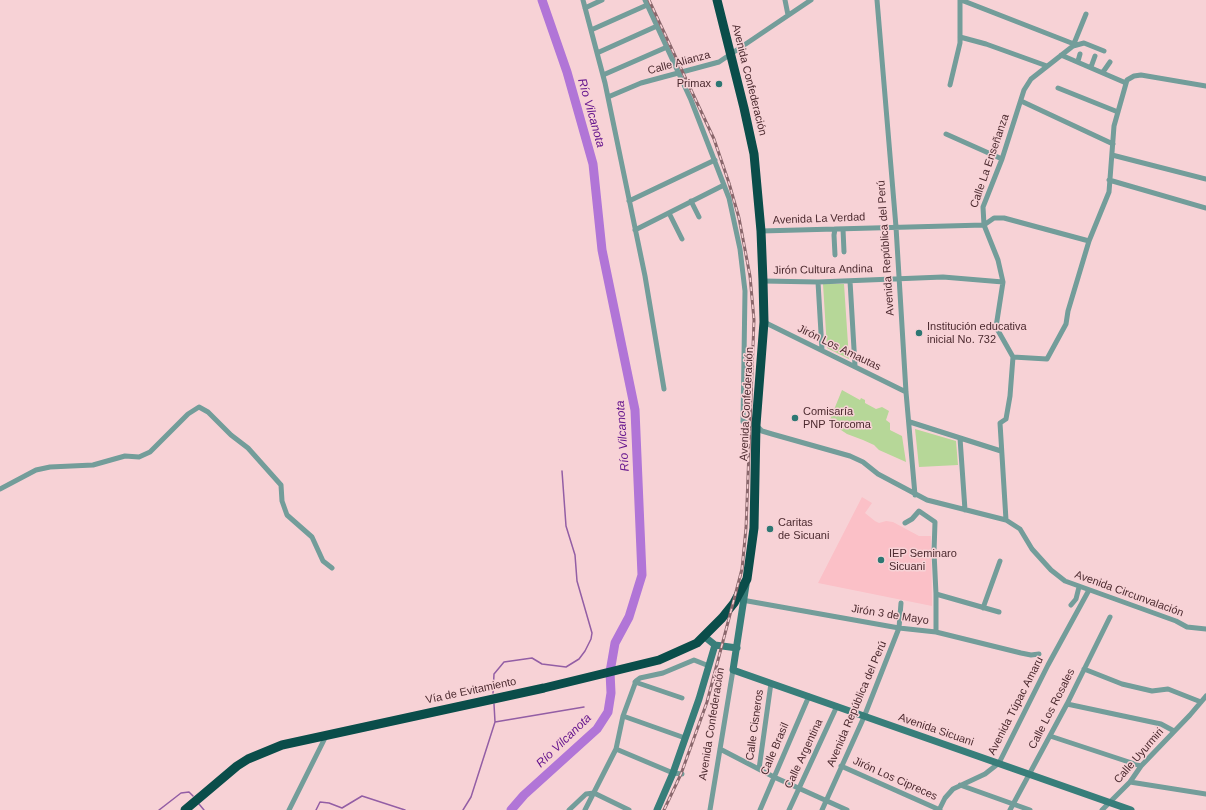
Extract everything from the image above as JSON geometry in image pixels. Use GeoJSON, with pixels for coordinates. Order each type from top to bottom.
{"type":"FeatureCollection","features":[{"type":"Feature","properties":{"kind":"highway","name":"Avenida Confederación"},"geometry":{"type":"LineString","coordinates":[[717,0],[754,154],[761,231],[764,322],[756,425],[754,528],[747,579]]}},
{"type":"Feature","properties":{"kind":"highway","name":"Vía de Evitamiento"},"geometry":{"type":"LineString","coordinates":[[185,810],[226,775],[248,759],[282,745],[326,734],[585,678],[672,655],[697,643],[705,637],[740,600],[747,579]]}},
{"type":"Feature","properties":{"kind":"street"},"geometry":{"type":"LineString","coordinates":[[583,0],[608,97],[635,230],[664,389]]}},
{"type":"Feature","properties":{"kind":"street"},"geometry":{"type":"LineString","coordinates":[[585,8],[602,0]]}},
{"type":"Feature","properties":{"kind":"street"},"geometry":{"type":"LineString","coordinates":[[785,0],[788,15]]}},
{"type":"Feature","properties":{"kind":"street","name":"Calle Alianza"},"geometry":{"type":"LineString","coordinates":[[608,97],[641,83],[719,62],[811,0]]}},
{"type":"Feature","properties":{"kind":"street","name":"Avenida República del Perú"},"geometry":{"type":"LineString","coordinates":[[877,0],[896,227],[906,392],[910,422],[915,495]]}},
{"type":"Feature","properties":{"kind":"street"},"geometry":{"type":"LineString","coordinates":[[950,85],[960,37],[960,0],[1074,45],[1087,41],[1104,51]]}},
{"type":"Feature","properties":{"kind":"street"},"geometry":{"type":"LineString","coordinates":[[591,30],[646,2],[691,100],[724,185],[635,230]]}},
{"type":"Feature","properties":{"kind":"street"},"geometry":{"type":"LineString","coordinates":[[1074,45],[1086,14]]}},
{"type":"Feature","properties":{"kind":"street"},"geometry":{"type":"LineString","coordinates":[[597,53],[657,26]]}},
{"type":"Feature","properties":{"kind":"street"},"geometry":{"type":"LineString","coordinates":[[960,37],[986,44],[1047,66]]}},
{"type":"Feature","properties":{"kind":"street","name":"Calle La Enseñanza"},"geometry":{"type":"LineString","coordinates":[[1013,357],[996,327],[1003,282],[998,260],[984,225],[983,207],[1002,159],[1030,79],[1074,45]]}},
{"type":"Feature","properties":{"kind":"street"},"geometry":{"type":"LineString","coordinates":[[603,75],[667,47]]}},
{"type":"Feature","properties":{"kind":"street"},"geometry":{"type":"LineString","coordinates":[[1078,61],[1080,54]]}},
{"type":"Feature","properties":{"kind":"street"},"geometry":{"type":"LineString","coordinates":[[1061,55],[1104,72],[1126,83]]}},
{"type":"Feature","properties":{"kind":"street"},"geometry":{"type":"LineString","coordinates":[[1091,67],[1095,56]]}},
{"type":"Feature","properties":{"kind":"street"},"geometry":{"type":"LineString","coordinates":[[1104,72],[1110,62]]}},
{"type":"Feature","properties":{"kind":"street"},"geometry":{"type":"LineString","coordinates":[[1006,520],[1000,423],[1006,419],[1010,396],[1013,357],[1047,359],[1066,324],[1068,311],[1089,241],[1109,192],[1114,126],[1127,80],[1134,76],[1141,75],[1206,86]]}},
{"type":"Feature","properties":{"kind":"street"},"geometry":{"type":"LineString","coordinates":[[1058,88],[1118,112]]}},
{"type":"Feature","properties":{"kind":"street"},"geometry":{"type":"LineString","coordinates":[[1021,102],[1113,144]]}},
{"type":"Feature","properties":{"kind":"street"},"geometry":{"type":"LineString","coordinates":[[946,134],[1002,159]]}},
{"type":"Feature","properties":{"kind":"street"},"geometry":{"type":"LineString","coordinates":[[1112,154],[1206,179]]}},
{"type":"Feature","properties":{"kind":"street"},"geometry":{"type":"LineString","coordinates":[[629,201],[715,160]]}},
{"type":"Feature","properties":{"kind":"street"},"geometry":{"type":"LineString","coordinates":[[1110,180],[1206,208]]}},
{"type":"Feature","properties":{"kind":"street","name":"Avenida Circunvalación"},"geometry":{"type":"LineString","coordinates":[[724,185],[729,198],[740,249],[745,291],[743,422],[756,425],[762,431],[856,459],[915,495],[927,500],[1006,520],[1020,529],[1032,549],[1051,570],[1066,581],[1176,621],[1187,627],[1206,629]]}},
{"type":"Feature","properties":{"kind":"street"},"geometry":{"type":"LineString","coordinates":[[691,201],[699,217]]}},
{"type":"Feature","properties":{"kind":"street"},"geometry":{"type":"LineString","coordinates":[[669,213],[682,239]]}},
{"type":"Feature","properties":{"kind":"street","name":"Avenida La Verdad"},"geometry":{"type":"LineString","coordinates":[[761,231],[984,225],[994,218],[1004,218],[1089,241]]}},
{"type":"Feature","properties":{"kind":"street"},"geometry":{"type":"LineString","coordinates":[[835,229],[835,255]]}},
{"type":"Feature","properties":{"kind":"street"},"geometry":{"type":"LineString","coordinates":[[843,229],[844,252]]}},
{"type":"Feature","properties":{"kind":"street","name":"Jirón Cultura Andina"},"geometry":{"type":"LineString","coordinates":[[763,281],[818,282],[943,277],[1003,282]]}},
{"type":"Feature","properties":{"kind":"street"},"geometry":{"type":"LineString","coordinates":[[850,281],[855,366]]}},
{"type":"Feature","properties":{"kind":"street"},"geometry":{"type":"LineString","coordinates":[[818,282],[822,350]]}},
{"type":"Feature","properties":{"kind":"street","name":"Jirón Los Amautas"},"geometry":{"type":"LineString","coordinates":[[764,322],[906,392]]}},
{"type":"Feature","properties":{"kind":"street"},"geometry":{"type":"LineString","coordinates":[[0,489],[15,479],[36,470],[50,467],[93,465],[116,457],[139,457],[145,455],[160,444],[188,414],[199,407],[208,412],[231,436],[248,448],[281,485],[282,501],[287,515],[312,537],[323,561],[332,568]]}},
{"type":"Feature","properties":{"kind":"street"},"geometry":{"type":"LineString","coordinates":[[910,422],[1001,451]]}},
{"type":"Feature","properties":{"kind":"street"},"geometry":{"type":"LineString","coordinates":[[960,438],[965,510]]}},
{"type":"Feature","properties":{"kind":"street"},"geometry":{"type":"LineString","coordinates":[[905,523],[909,522],[919,511],[935,522],[934,552],[936,632]]}},
{"type":"Feature","properties":{"kind":"street"},"geometry":{"type":"LineString","coordinates":[[983,608],[1000,561]]}},
{"type":"Feature","properties":{"kind":"street"},"geometry":{"type":"LineString","coordinates":[[1071,605],[1076,599],[1079,587]]}},
{"type":"Feature","properties":{"kind":"street","name":"Avenida Túpac Amaru"},"geometry":{"type":"LineString","coordinates":[[939,810],[949,792],[960,785],[985,774],[999,763],[1048,665],[1089,590]]}},
{"type":"Feature","properties":{"kind":"street"},"geometry":{"type":"LineString","coordinates":[[936,594],[1000,612]]}},
{"type":"Feature","properties":{"kind":"street","name":"Jirón 3 de Mayo"},"geometry":{"type":"LineString","coordinates":[[740,600],[899,628],[936,632],[1021,653],[1031,655],[1039,654]]}},
{"type":"Feature","properties":{"kind":"street","name":"Avenida Confederación"},"geometry":{"type":"LineString","coordinates":[[710,810],[737,648],[740,600]]}},
{"type":"Feature","properties":{"kind":"street","name":"Avenida República del Perú"},"geometry":{"type":"LineString","coordinates":[[822,810],[864,717],[899,628],[901,603]]}},
{"type":"Feature","properties":{"kind":"street","name":"Calle Los Rosales"},"geometry":{"type":"LineString","coordinates":[[1010,810],[1067,704],[1110,617]]}},
{"type":"Feature","properties":{"kind":"street"},"geometry":{"type":"LineString","coordinates":[[705,637],[715,645],[737,648]]}},
{"type":"Feature","properties":{"kind":"street"},"geometry":{"type":"LineString","coordinates":[[657,810],[673,773],[715,645]]}},
{"type":"Feature","properties":{"kind":"street"},"geometry":{"type":"LineString","coordinates":[[585,810],[616,749],[624,716],[635,682],[640,678],[663,673],[694,660],[709,666]]}},
{"type":"Feature","properties":{"kind":"street"},"geometry":{"type":"LineString","coordinates":[[1084,669],[1122,684],[1152,691],[1168,689],[1201,702]]}},
{"type":"Feature","properties":{"kind":"street","name":"Avenida Sicuani"},"geometry":{"type":"LineString","coordinates":[[733,670],[1131,810]]}},
{"type":"Feature","properties":{"kind":"street"},"geometry":{"type":"LineString","coordinates":[[635,682],[682,698]]}},
{"type":"Feature","properties":{"kind":"street","name":"Calle Cisneros"},"geometry":{"type":"LineString","coordinates":[[759,769],[771,683]]}},
{"type":"Feature","properties":{"kind":"street","name":"Calle Brasil"},"geometry":{"type":"LineString","coordinates":[[760,810],[809,696]]}},
{"type":"Feature","properties":{"kind":"street","name":"Calle Uyurmiri"},"geometry":{"type":"LineString","coordinates":[[1102,810],[1130,782],[1141,766],[1190,715],[1206,696]]}},
{"type":"Feature","properties":{"kind":"street"},"geometry":{"type":"LineString","coordinates":[[1067,704],[1161,724],[1174,731]]}},
{"type":"Feature","properties":{"kind":"street","name":"Calle Argentina"},"geometry":{"type":"LineString","coordinates":[[789,810],[836,706]]}},
{"type":"Feature","properties":{"kind":"street"},"geometry":{"type":"LineString","coordinates":[[624,716],[685,738]]}},
{"type":"Feature","properties":{"kind":"street"},"geometry":{"type":"LineString","coordinates":[[289,810],[326,734]]}},
{"type":"Feature","properties":{"kind":"street"},"geometry":{"type":"LineString","coordinates":[[1050,736],[1141,766]]}},
{"type":"Feature","properties":{"kind":"street"},"geometry":{"type":"LineString","coordinates":[[616,749],[673,773],[682,774]]}},
{"type":"Feature","properties":{"kind":"street"},"geometry":{"type":"LineString","coordinates":[[720,749],[774,777],[847,810]]}},
{"type":"Feature","properties":{"kind":"street","name":"Jirón Los Cipreces"},"geometry":{"type":"LineString","coordinates":[[841,766],[939,810]]}},
{"type":"Feature","properties":{"kind":"street"},"geometry":{"type":"LineString","coordinates":[[1130,782],[1206,794]]}},
{"type":"Feature","properties":{"kind":"street"},"geometry":{"type":"LineString","coordinates":[[960,785],[1030,810]]}},
{"type":"Feature","properties":{"kind":"street"},"geometry":{"type":"LineString","coordinates":[[569,810],[586,794],[594,793],[629,810]]}},
{"type":"Feature","properties":{"kind":"shaded area","name":"IEP Seminaro Sicuani"},"geometry":{"type":"Polygon","coordinates":[[[862,497],[872,503],[865,513],[875,521],[879,523],[886,521],[893,522],[919,536],[931,536],[932,606],[818,583],[862,497]]]}},
{"type":"Feature","properties":{"kind":"green space"},"geometry":{"type":"Polygon","coordinates":[[[823,284],[844,284],[849,359],[827,348],[823,284]]]}},
{"type":"Feature","properties":{"kind":"green space"},"geometry":{"type":"Polygon","coordinates":[[[842,390],[860,400],[861,398],[865,400],[865,403],[876,409],[882,407],[889,411],[886,420],[890,423],[890,430],[902,436],[906,462],[879,450],[874,445],[847,434],[829,422],[842,390]]]}},
{"type":"Feature","properties":{"kind":"green space"},"geometry":{"type":"Polygon","coordinates":[[[915,429],[956,441],[958,465],[919,467],[915,429]]]}},
{"type":"Feature","properties":{"kind":"waterway","name":"Río Vilcanota"},"geometry":{"type":"LineString","coordinates":[[511,810],[524,795],[597,729],[608,712],[611,693],[610,672],[615,643],[629,617],[642,575],[635,410],[602,250],[593,164],[567,72],[542,0]]}},
{"type":"Feature","properties":{"kind":"waterway"},"geometry":{"type":"LineString","coordinates":[[493,693],[494,674],[504,662],[532,658],[542,664],[566,667],[579,659],[591,639],[592,633],[577,581],[575,555],[566,526],[562,471]]}},
{"type":"Feature","properties":{"kind":"waterway"},"geometry":{"type":"LineString","coordinates":[[463,810],[471,797],[495,722],[494,704]]}},
{"type":"Feature","properties":{"kind":"waterway"},"geometry":{"type":"LineString","coordinates":[[495,722],[584,707]]}},
{"type":"Feature","properties":{"kind":"waterway"},"geometry":{"type":"LineString","coordinates":[[159,810],[181,793],[189,792],[193,796]]}},
{"type":"Feature","properties":{"kind":"waterway"},"geometry":{"type":"LineString","coordinates":[[316,810],[320,802],[329,803],[342,808],[362,796],[405,810]]}},
{"type":"Feature","properties":{"kind":"waterway"},"geometry":{"type":"LineString","coordinates":[[199,804],[204,810]]}},
{"type":"Feature","properties":{"kind":"railway"},"geometry":{"type":"LineString","coordinates":[[649,0],[714,139],[729,183],[739,218],[750,276],[754,320],[746,528],[742,569],[707,702],[681,774],[664,810]]}},
{"type":"Feature","properties":{"kind":"place","name":"Primax"},"geometry":{"type":"Point","coordinates":[719,84]}},
{"type":"Feature","properties":{"kind":"place","name":"Institución educativa inicial No. 732"},"geometry":{"type":"Point","coordinates":[919,333]}},
{"type":"Feature","properties":{"kind":"place","name":"Comisaría PNP Torcoma"},"geometry":{"type":"Point","coordinates":[795,418]}},
{"type":"Feature","properties":{"kind":"place","name":"Caritas de Sicuani"},"geometry":{"type":"Point","coordinates":[770,529]}},
{"type":"Feature","properties":{"kind":"place","name":"IEP Seminaro Sicuani"},"geometry":{"type":"Point","coordinates":[881,560]}}]}
